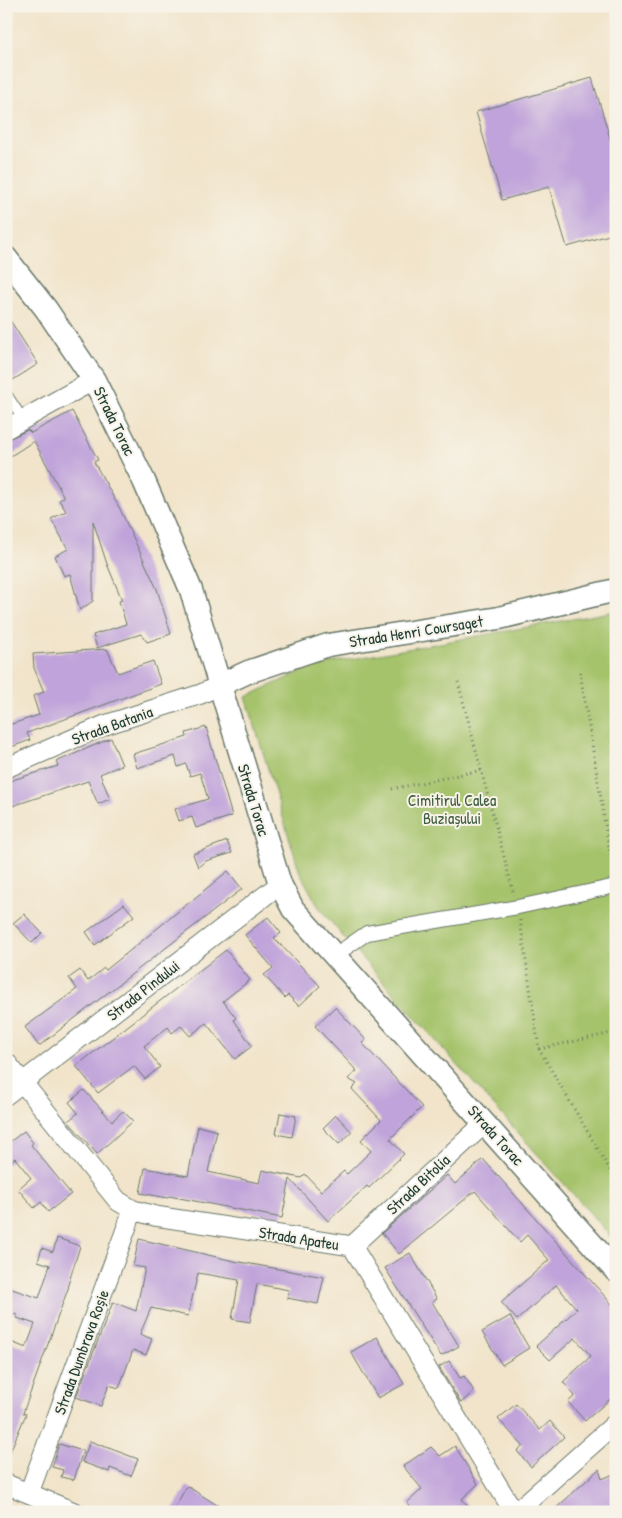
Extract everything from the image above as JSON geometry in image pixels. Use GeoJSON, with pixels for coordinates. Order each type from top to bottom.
{"type":"FeatureCollection","features":[{"type":"Feature","properties":{"kind":"street","name":"Strada Torac"},"geometry":{"type":"LineString","coordinates":[[6,258],[46,309],[94,380],[144,481],[190,590],[280,884],[293,909],[616,1271]]}},
{"type":"Feature","properties":{"kind":"street"},"geometry":{"type":"LineString","coordinates":[[6,429],[94,380]]}},
{"type":"Feature","properties":{"kind":"street","name":"Strada Henri Coursaget"},"geometry":{"type":"LineString","coordinates":[[220,685],[248,672],[328,646],[499,618],[616,590]]}},
{"type":"Feature","properties":{"kind":"street","name":"Strada Batania"},"geometry":{"type":"LineString","coordinates":[[6,768],[105,725],[201,694],[220,685]]}},
{"type":"Feature","properties":{"kind":"street","name":"Strada Pindului"},"geometry":{"type":"LineString","coordinates":[[6,1095],[280,884]]}},
{"type":"Feature","properties":{"kind":"street"},"geometry":{"type":"LineString","coordinates":[[334,956],[367,933],[518,907],[616,886]]}},
{"type":"Feature","properties":{"kind":"street","name":"Strada Apateu"},"geometry":{"type":"LineString","coordinates":[[6,1062],[118,1201],[133,1210],[155,1216],[352,1246],[515,1512]]}},
{"type":"Feature","properties":{"kind":"street","name":"Strada Bitolia"},"geometry":{"type":"LineString","coordinates":[[352,1246],[485,1123]]}},
{"type":"Feature","properties":{"kind":"street","name":"Strada Dumbrava Roșie"},"geometry":{"type":"LineString","coordinates":[[14,1491],[133,1210]]}},
{"type":"Feature","properties":{"kind":"street"},"geometry":{"type":"LineString","coordinates":[[515,1512],[616,1423]]}},
{"type":"Feature","properties":{"kind":"street"},"geometry":{"type":"LineString","coordinates":[[14,1491],[74,1512]]}},
{"type":"Feature","properties":{"kind":"lane"},"geometry":{"type":"LineString","coordinates":[[6,393],[23,419]]}},
{"type":"Feature","properties":{"kind":"path"},"geometry":{"type":"LineString","coordinates":[[580,672],[616,886]]}},
{"type":"Feature","properties":{"kind":"path"},"geometry":{"type":"LineString","coordinates":[[458,682],[518,907],[539,1049],[616,1180]]}},
{"type":"Feature","properties":{"kind":"path"},"geometry":{"type":"LineString","coordinates":[[392,789],[482,770]]}},
{"type":"Feature","properties":{"kind":"path"},"geometry":{"type":"LineString","coordinates":[[539,1049],[616,1032]]}},
{"type":"Feature","properties":{"kind":"green space","name":"Cimitirul Calea Buziașului"},"geometry":{"type":"Polygon","coordinates":[[[616,611],[616,1242],[350,945],[318,906],[300,873],[246,697],[313,666],[616,611]]]}},
{"type":"Feature","properties":{"kind":"building"},"geometry":{"type":"Polygon","coordinates":[[[592,78],[616,158],[616,233],[567,247],[549,187],[502,200],[476,112],[592,78]]]}},
{"type":"Feature","properties":{"kind":"building"},"geometry":{"type":"Polygon","coordinates":[[[6,314],[38,364],[13,380],[6,368],[6,314]]]}},
{"type":"Feature","properties":{"kind":"building"},"geometry":{"type":"Polygon","coordinates":[[[72,411],[98,460],[94,462],[120,509],[157,589],[171,634],[147,642],[141,634],[97,648],[93,635],[126,624],[119,601],[122,600],[107,564],[93,521],[93,601],[80,610],[70,574],[64,576],[55,556],[68,549],[51,519],[66,511],[59,500],[64,497],[34,441],[6,459],[6,440],[28,430],[31,433],[72,411]]]}},
{"type":"Feature","properties":{"kind":"building"},"geometry":{"type":"Polygon","coordinates":[[[107,649],[118,673],[153,661],[161,684],[27,733],[30,740],[6,749],[6,726],[39,715],[33,696],[44,692],[34,668],[33,654],[107,649]]]}},
{"type":"Feature","properties":{"kind":"building"},"geometry":{"type":"Polygon","coordinates":[[[206,727],[232,816],[196,828],[192,817],[179,821],[175,809],[208,799],[200,773],[190,776],[186,764],[178,767],[175,756],[137,768],[133,754],[187,737],[186,733],[206,727]]]}},
{"type":"Feature","properties":{"kind":"building"},"geometry":{"type":"Polygon","coordinates":[[[111,738],[122,765],[100,774],[110,799],[98,804],[88,781],[6,808],[6,782],[58,766],[56,762],[111,738]]]}},
{"type":"Feature","properties":{"kind":"building"},"geometry":{"type":"Polygon","coordinates":[[[227,841],[232,853],[206,861],[198,867],[193,854],[227,841]]]}},
{"type":"Feature","properties":{"kind":"building"},"geometry":{"type":"Polygon","coordinates":[[[228,871],[242,889],[39,1046],[25,1027],[77,989],[69,978],[80,970],[88,981],[104,968],[106,970],[228,871]]]}},
{"type":"Feature","properties":{"kind":"building"},"geometry":{"type":"Polygon","coordinates":[[[124,904],[134,916],[95,945],[86,932],[124,904]]]}},
{"type":"Feature","properties":{"kind":"building"},"geometry":{"type":"Polygon","coordinates":[[[24,914],[42,933],[32,943],[13,923],[24,914]]]}},
{"type":"Feature","properties":{"kind":"building"},"geometry":{"type":"Polygon","coordinates":[[[268,917],[281,933],[274,938],[320,986],[299,1006],[288,995],[285,998],[264,975],[273,968],[245,935],[268,917]]]}},
{"type":"Feature","properties":{"kind":"building"},"geometry":{"type":"Polygon","coordinates":[[[226,950],[250,980],[223,1001],[236,1018],[234,1020],[252,1046],[235,1059],[206,1023],[190,1036],[181,1026],[172,1033],[168,1027],[144,1046],[160,1067],[145,1079],[134,1066],[98,1093],[76,1066],[226,950]]]}},
{"type":"Feature","properties":{"kind":"building"},"geometry":{"type":"Polygon","coordinates":[[[335,1007],[366,1040],[362,1043],[422,1107],[390,1139],[404,1154],[369,1188],[367,1186],[328,1221],[290,1179],[282,1218],[169,1196],[168,1198],[140,1193],[145,1168],[188,1176],[198,1126],[217,1131],[208,1172],[259,1183],[262,1170],[301,1178],[305,1174],[321,1191],[344,1171],[347,1174],[371,1151],[361,1140],[381,1120],[352,1089],[357,1084],[348,1079],[357,1071],[315,1026],[335,1007]]]}},
{"type":"Feature","properties":{"kind":"building"},"geometry":{"type":"Polygon","coordinates":[[[84,1090],[112,1121],[123,1111],[133,1121],[97,1154],[68,1121],[78,1113],[69,1102],[84,1090]]]}},
{"type":"Feature","properties":{"kind":"building"},"geometry":{"type":"Polygon","coordinates":[[[280,1113],[296,1116],[292,1137],[276,1134],[280,1113]]]}},
{"type":"Feature","properties":{"kind":"building"},"geometry":{"type":"Polygon","coordinates":[[[336,1115],[352,1132],[339,1144],[323,1128],[336,1115]]]}},
{"type":"Feature","properties":{"kind":"building"},"geometry":{"type":"Polygon","coordinates":[[[24,1131],[33,1143],[31,1145],[71,1194],[48,1212],[41,1202],[34,1208],[18,1189],[31,1178],[15,1158],[6,1165],[6,1145],[24,1131]]]}},
{"type":"Feature","properties":{"kind":"building"},"geometry":{"type":"Polygon","coordinates":[[[483,1159],[616,1309],[616,1394],[585,1421],[568,1402],[575,1396],[563,1382],[591,1356],[575,1338],[550,1360],[536,1346],[577,1309],[556,1285],[517,1320],[501,1302],[549,1260],[527,1235],[520,1242],[475,1191],[399,1254],[382,1233],[447,1175],[455,1184],[483,1159]]]}},
{"type":"Feature","properties":{"kind":"building"},"geometry":{"type":"Polygon","coordinates":[[[57,1238],[80,1246],[69,1286],[23,1413],[26,1414],[6,1461],[6,1340],[26,1348],[35,1324],[17,1318],[17,1315],[6,1311],[6,1287],[39,1298],[50,1265],[38,1261],[42,1248],[53,1252],[57,1238]]]}},
{"type":"Feature","properties":{"kind":"building"},"geometry":{"type":"Polygon","coordinates":[[[139,1239],[234,1261],[324,1277],[318,1304],[287,1298],[289,1290],[257,1284],[250,1322],[232,1319],[239,1280],[198,1273],[188,1316],[151,1308],[140,1334],[152,1339],[146,1355],[133,1350],[119,1388],[109,1385],[101,1406],[76,1397],[113,1302],[136,1311],[145,1268],[133,1266],[139,1239]]]}},
{"type":"Feature","properties":{"kind":"building"},"geometry":{"type":"Polygon","coordinates":[[[410,1253],[437,1299],[432,1302],[459,1346],[441,1356],[385,1268],[410,1253]]]}},
{"type":"Feature","properties":{"kind":"building"},"geometry":{"type":"Polygon","coordinates":[[[510,1316],[529,1348],[502,1365],[482,1332],[510,1316]]]}},
{"type":"Feature","properties":{"kind":"building"},"geometry":{"type":"Polygon","coordinates":[[[377,1337],[404,1384],[378,1398],[351,1352],[377,1337]]]}},
{"type":"Feature","properties":{"kind":"building"},"geometry":{"type":"Polygon","coordinates":[[[449,1361],[460,1378],[464,1376],[474,1391],[461,1403],[439,1367],[449,1361]]]}},
{"type":"Feature","properties":{"kind":"building"},"geometry":{"type":"Polygon","coordinates":[[[516,1404],[540,1430],[550,1421],[564,1437],[531,1467],[517,1451],[523,1446],[498,1419],[516,1404]]]}},
{"type":"Feature","properties":{"kind":"building"},"geometry":{"type":"Polygon","coordinates":[[[90,1441],[138,1459],[131,1476],[110,1468],[109,1472],[82,1462],[90,1441]]]}},
{"type":"Feature","properties":{"kind":"building"},"geometry":{"type":"Polygon","coordinates":[[[59,1444],[83,1451],[74,1480],[61,1477],[63,1470],[52,1467],[59,1444]]]}},
{"type":"Feature","properties":{"kind":"building"},"geometry":{"type":"Polygon","coordinates":[[[455,1446],[478,1484],[462,1499],[473,1512],[415,1512],[407,1503],[422,1489],[403,1466],[431,1447],[440,1456],[455,1446]]]}},
{"type":"Feature","properties":{"kind":"building"},"geometry":{"type":"Polygon","coordinates":[[[599,1469],[602,1479],[616,1473],[616,1512],[552,1512],[599,1469]]]}},
{"type":"Feature","properties":{"kind":"building"},"geometry":{"type":"Polygon","coordinates":[[[187,1486],[228,1512],[172,1512],[187,1486]]]}}]}
